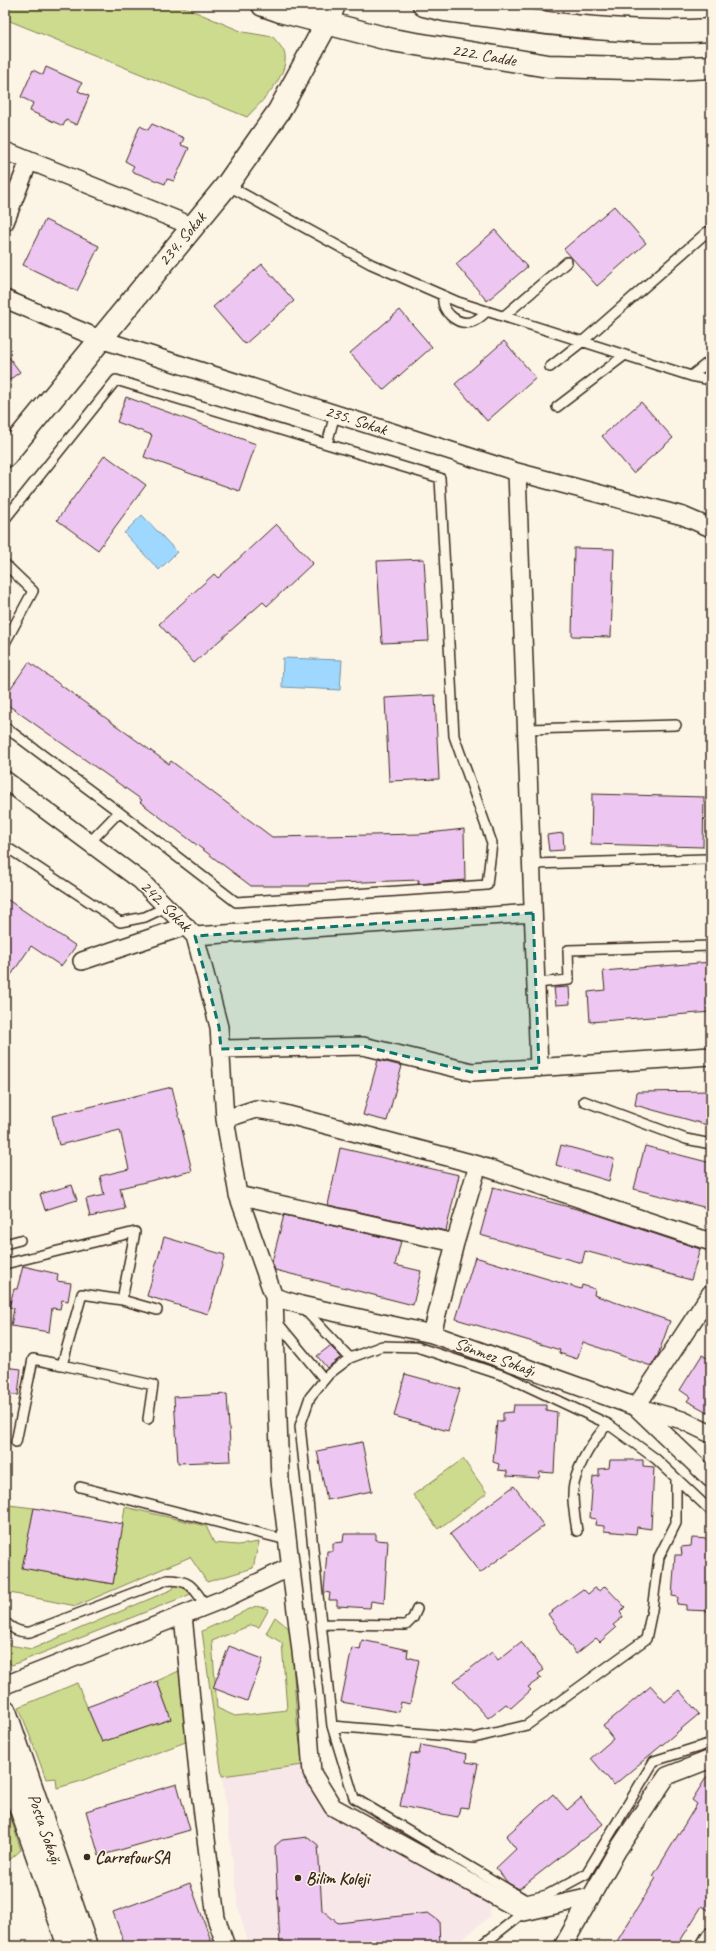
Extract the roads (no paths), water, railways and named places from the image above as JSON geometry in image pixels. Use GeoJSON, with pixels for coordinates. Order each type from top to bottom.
{"type":"FeatureCollection","features":[{"type":"Feature","properties":{"kind":"street","name":"222. Cadde"},"geometry":{"type":"LineString","coordinates":[[263,5],[330,14],[392,40],[548,66],[672,69],[711,67]]}},
{"type":"Feature","properties":{"kind":"street"},"geometry":{"type":"LineString","coordinates":[[424,5],[445,10],[583,28],[684,32],[711,30]]}},
{"type":"Feature","properties":{"kind":"street","name":"234. Sokak"},"geometry":{"type":"LineString","coordinates":[[8,449],[227,185],[279,111],[330,14]]}},
{"type":"Feature","properties":{"kind":"street"},"geometry":{"type":"LineString","coordinates":[[5,151],[192,226]]}},
{"type":"Feature","properties":{"kind":"street"},"geometry":{"type":"LineString","coordinates":[[5,222],[29,161]]}},
{"type":"Feature","properties":{"kind":"street","name":"235. Sokak"},"geometry":{"type":"LineString","coordinates":[[5,299],[100,339],[517,472],[683,516],[711,528]]}},
{"type":"Feature","properties":{"kind":"street"},"geometry":{"type":"LineString","coordinates":[[517,472],[539,1068]]}},
{"type":"Feature","properties":{"kind":"street","name":"242. Sokak"},"geometry":{"type":"LineString","coordinates":[[5,780],[141,881],[190,931],[219,1027],[225,1119],[238,1194],[274,1297],[276,1321],[280,1480],[306,1692],[312,1773],[333,1807],[524,1912]]}},
{"type":"Feature","properties":{"kind":"street"},"geometry":{"type":"LineString","coordinates":[[82,961],[190,931],[533,912]]}},
{"type":"Feature","properties":{"kind":"street"},"geometry":{"type":"LineString","coordinates":[[221,1049],[363,1046],[472,1072],[711,1056]]}},
{"type":"Feature","properties":{"kind":"street"},"geometry":{"type":"LineString","coordinates":[[225,1119],[256,1109],[282,1113],[478,1165],[711,1242]]}},
{"type":"Feature","properties":{"kind":"street"},"geometry":{"type":"LineString","coordinates":[[432,1334],[455,1243],[478,1165]]}},
{"type":"Feature","properties":{"kind":"street"},"geometry":{"type":"LineString","coordinates":[[238,1194],[455,1243]]}},
{"type":"Feature","properties":{"kind":"street"},"geometry":{"type":"LineString","coordinates":[[711,1293],[636,1407],[711,1479]]}},
{"type":"Feature","properties":{"kind":"street","name":"Sönmez Sokağı"},"geometry":{"type":"LineString","coordinates":[[274,1297],[301,1305],[432,1334],[636,1407],[682,1420],[711,1434]]}},
{"type":"Feature","properties":{"kind":"street"},"geometry":{"type":"LineString","coordinates":[[5,1685],[226,1598],[290,1567]]}},
{"type":"Feature","properties":{"kind":"street"},"geometry":{"type":"LineString","coordinates":[[183,1615],[199,1783],[216,1918],[226,1946]]}},
{"type":"Feature","properties":{"kind":"street","name":"Posta Sokağı"},"geometry":{"type":"LineString","coordinates":[[5,1711],[86,1946]]}},
{"type":"Feature","properties":{"kind":"street"},"geometry":{"type":"LineString","coordinates":[[563,1946],[617,1851],[667,1776],[711,1759]]}},
{"type":"Feature","properties":{"kind":"street","name":"Posta Sokağı"},"geometry":{"type":"LineString","coordinates":[[5,1763],[69,1946]]}},
{"type":"Feature","properties":{"kind":"street"},"geometry":{"type":"LineString","coordinates":[[524,1912],[591,1896]]}},
{"type":"Feature","properties":{"kind":"street"},"geometry":{"type":"LineString","coordinates":[[705,1946],[711,1936]]}},
{"type":"Feature","properties":{"kind":"lane"},"geometry":{"type":"LineString","coordinates":[[227,185],[371,264],[443,296],[691,376],[711,380]]}},
{"type":"Feature","properties":{"kind":"lane"},"geometry":{"type":"LineString","coordinates":[[550,367],[583,341],[707,232]]}},
{"type":"Feature","properties":{"kind":"lane"},"geometry":{"type":"LineString","coordinates":[[504,316],[567,262]]}},
{"type":"Feature","properties":{"kind":"lane"},"geometry":{"type":"LineString","coordinates":[[443,296],[442,304],[449,314],[463,323],[473,322],[487,311]]}},
{"type":"Feature","properties":{"kind":"lane"},"geometry":{"type":"LineString","coordinates":[[557,407],[625,354]]}},
{"type":"Feature","properties":{"kind":"lane"},"geometry":{"type":"LineString","coordinates":[[691,376],[711,360]]}},
{"type":"Feature","properties":{"kind":"lane"},"geometry":{"type":"LineString","coordinates":[[5,519],[116,380],[440,478],[454,736],[492,843],[487,886],[236,902],[5,727]]}},
{"type":"Feature","properties":{"kind":"lane"},"geometry":{"type":"LineString","coordinates":[[328,444],[335,414]]}},
{"type":"Feature","properties":{"kind":"lane"},"geometry":{"type":"LineString","coordinates":[[5,564],[33,591],[5,643]]}},
{"type":"Feature","properties":{"kind":"lane"},"geometry":{"type":"LineString","coordinates":[[527,729],[676,725]]}},
{"type":"Feature","properties":{"kind":"lane"},"geometry":{"type":"LineString","coordinates":[[89,843],[119,812]]}},
{"type":"Feature","properties":{"kind":"lane"},"geometry":{"type":"LineString","coordinates":[[5,846],[120,922],[145,917],[166,906]]}},
{"type":"Feature","properties":{"kind":"lane"},"geometry":{"type":"LineString","coordinates":[[532,864],[707,859]]}},
{"type":"Feature","properties":{"kind":"lane"},"geometry":{"type":"LineString","coordinates":[[536,982],[569,980],[568,950],[711,946]]}},
{"type":"Feature","properties":{"kind":"lane"},"geometry":{"type":"LineString","coordinates":[[584,1101],[686,1139],[711,1144]]}},
{"type":"Feature","properties":{"kind":"lane"},"geometry":{"type":"LineString","coordinates":[[5,1264],[135,1232],[122,1300]]}},
{"type":"Feature","properties":{"kind":"lane"},"geometry":{"type":"LineString","coordinates":[[5,1244],[20,1240]]}},
{"type":"Feature","properties":{"kind":"lane"},"geometry":{"type":"LineString","coordinates":[[62,1365],[82,1294],[122,1300],[157,1310]]}},
{"type":"Feature","properties":{"kind":"lane"},"geometry":{"type":"LineString","coordinates":[[301,1305],[350,1358]]}},
{"type":"Feature","properties":{"kind":"lane"},"geometry":{"type":"LineString","coordinates":[[276,1321],[324,1379]]}},
{"type":"Feature","properties":{"kind":"lane"},"geometry":{"type":"LineString","coordinates":[[711,1511],[656,1458],[608,1424],[508,1377],[417,1347],[382,1346],[350,1358],[324,1379],[310,1397],[300,1426],[332,1726],[354,1798],[526,1900],[547,1895],[586,1874],[654,1761],[711,1743]]}},
{"type":"Feature","properties":{"kind":"lane"},"geometry":{"type":"LineString","coordinates":[[16,1442],[33,1359],[153,1385],[148,1419]]}},
{"type":"Feature","properties":{"kind":"lane"},"geometry":{"type":"LineString","coordinates":[[577,1531],[574,1509],[574,1484],[593,1440],[608,1424]]}},
{"type":"Feature","properties":{"kind":"lane"},"geometry":{"type":"LineString","coordinates":[[332,1726],[474,1738],[527,1725],[533,1721],[646,1639],[652,1610],[659,1557],[676,1523],[676,1478]]}},
{"type":"Feature","properties":{"kind":"lane"},"geometry":{"type":"LineString","coordinates":[[80,1487],[287,1540]]}},
{"type":"Feature","properties":{"kind":"lane"},"geometry":{"type":"LineString","coordinates":[[5,1622],[22,1633],[30,1632],[167,1580],[183,1580],[194,1589],[206,1606]]}},
{"type":"Feature","properties":{"kind":"lane"},"geometry":{"type":"LineString","coordinates":[[321,1624],[406,1625],[413,1618],[417,1608]]}},
{"type":"Feature","properties":{"kind":"lane"},"geometry":{"type":"LineString","coordinates":[[481,1946],[524,1912]]}},
{"type":"Feature","properties":{"kind":"water"},"geometry":{"type":"Polygon","coordinates":[[[142,515],[177,552],[159,570],[124,533],[142,515]]]}},
{"type":"Feature","properties":{"kind":"water"},"geometry":{"type":"Polygon","coordinates":[[[283,658],[342,660],[340,690],[282,687],[283,658]]]}},
{"type":"Feature","properties":{"kind":"place","name":"CarrefourSA"},"geometry":{"type":"Point","coordinates":[87,1857]}},
{"type":"Feature","properties":{"kind":"place","name":"Bilim Koleji"},"geometry":{"type":"Point","coordinates":[298,1878]}}]}
